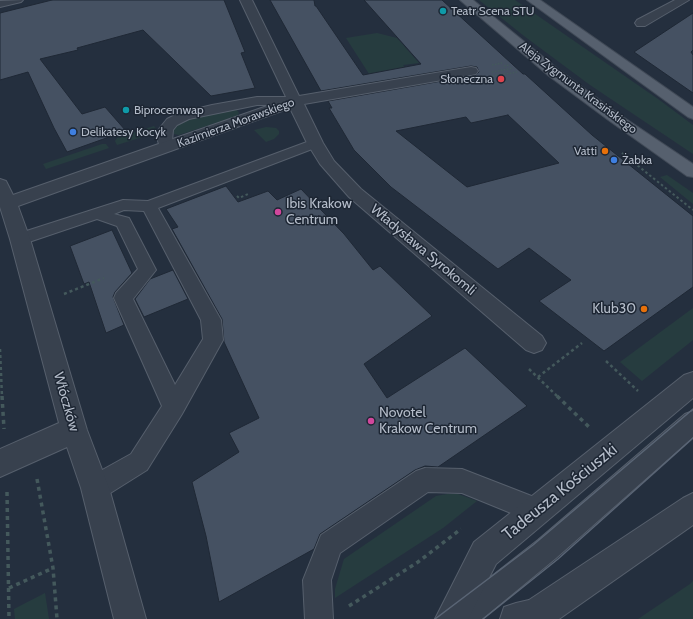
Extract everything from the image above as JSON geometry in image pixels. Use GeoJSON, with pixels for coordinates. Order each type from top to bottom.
{"type":"FeatureCollection","features":[{"type":"Feature","properties":{"kind":"main road","name":"Aleja Zygmunta Krasińskiego"},"geometry":{"type":"LineString","coordinates":[[466,0],[554,73],[612,116],[693,172]]}},
{"type":"Feature","properties":{"kind":"main road"},"geometry":{"type":"LineString","coordinates":[[533,0],[693,114]]}},
{"type":"Feature","properties":{"kind":"street"},"geometry":{"type":"LineString","coordinates":[[0,4],[17,0]]}},
{"type":"Feature","properties":{"kind":"street","name":"Władysława Syrokomli"},"geometry":{"type":"LineString","coordinates":[[246,0],[315,143],[328,164],[355,193],[534,343]]}},
{"type":"Feature","properties":{"kind":"street"},"geometry":{"type":"LineString","coordinates":[[641,23],[683,0]]}},
{"type":"Feature","properties":{"kind":"street","name":"Kazimierza Morawskiego"},"geometry":{"type":"LineString","coordinates":[[4,194],[168,147],[295,101],[471,71]]}},
{"type":"Feature","properties":{"kind":"street","name":"Włóczków"},"geometry":{"type":"LineString","coordinates":[[4,194],[20,239],[74,430],[94,488],[130,619]]}},
{"type":"Feature","properties":{"kind":"street","name":"Tadeusza Kościuszki"},"geometry":{"type":"LineString","coordinates":[[451,619],[485,553],[693,383]]}},
{"type":"Feature","properties":{"kind":"street"},"geometry":{"type":"LineString","coordinates":[[0,463],[74,430]]}},
{"type":"Feature","properties":{"kind":"street"},"geometry":{"type":"LineString","coordinates":[[516,619],[535,616],[693,508]]}},
{"type":"Feature","properties":{"kind":"lane"},"geometry":{"type":"LineString","coordinates":[[168,147],[165,141],[166,129],[172,122],[184,116],[212,109],[257,101],[295,101]]}},
{"type":"Feature","properties":{"kind":"lane"},"geometry":{"type":"LineString","coordinates":[[20,239],[123,206],[148,206],[315,143]]}},
{"type":"Feature","properties":{"kind":"lane"},"geometry":{"type":"LineString","coordinates":[[94,488],[139,462],[174,407],[212,340],[211,320],[148,206]]}},
{"type":"Feature","properties":{"kind":"lane"},"geometry":{"type":"LineString","coordinates":[[98,214],[124,222],[148,270],[122,298],[174,407]]}},
{"type":"Feature","properties":{"kind":"lane"},"geometry":{"type":"LineString","coordinates":[[460,619],[547,549],[693,422]]}},
{"type":"Feature","properties":{"kind":"lane"},"geometry":{"type":"LineString","coordinates":[[319,619],[317,580],[330,544],[425,480],[462,481],[538,511]]}},
{"type":"Feature","properties":{"kind":"path"},"geometry":{"type":"LineString","coordinates":[[497,71],[509,69]]}},
{"type":"Feature","properties":{"kind":"path"},"geometry":{"type":"LineString","coordinates":[[538,377],[582,342]]}},
{"type":"Feature","properties":{"kind":"path"},"geometry":{"type":"LineString","coordinates":[[606,362],[641,393]]}},
{"type":"Feature","properties":{"kind":"path"},"geometry":{"type":"LineString","coordinates":[[586,434],[592,430]]}},
{"type":"Feature","properties":{"kind":"path"},"geometry":{"type":"LineString","coordinates":[[36,475],[53,568],[58,619]]}},
{"type":"Feature","properties":{"kind":"path"},"geometry":{"type":"LineString","coordinates":[[348,607],[418,562],[503,498]]}},
{"type":"Feature","properties":{"kind":"path"},"geometry":{"type":"LineString","coordinates":[[9,588],[53,568]]}},
{"type":"Feature","properties":{"kind":"green space"},"geometry":{"type":"Polygon","coordinates":[[[479,0],[515,0],[658,99],[693,125],[693,154],[590,85],[524,36],[479,0]]]}},
{"type":"Feature","properties":{"kind":"green space"},"geometry":{"type":"Polygon","coordinates":[[[377,33],[397,38],[419,63],[403,65],[408,71],[371,77],[346,38],[377,33]]]}},
{"type":"Feature","properties":{"kind":"green space"},"geometry":{"type":"Polygon","coordinates":[[[237,110],[239,113],[237,116],[179,135],[174,134],[173,130],[175,125],[185,119],[237,110]]]}},
{"type":"Feature","properties":{"kind":"green space"},"geometry":{"type":"Polygon","coordinates":[[[154,126],[157,130],[155,133],[117,145],[115,141],[117,138],[154,126]]]}},
{"type":"Feature","properties":{"kind":"green space"},"geometry":{"type":"Polygon","coordinates":[[[266,127],[276,128],[279,131],[279,134],[274,139],[266,142],[254,130],[266,127]]]}},
{"type":"Feature","properties":{"kind":"green space"},"geometry":{"type":"Polygon","coordinates":[[[102,144],[106,144],[109,148],[46,169],[43,164],[102,144]]]}},
{"type":"Feature","properties":{"kind":"green space"},"geometry":{"type":"Polygon","coordinates":[[[667,175],[693,193],[693,204],[660,177],[667,175]]]}},
{"type":"Feature","properties":{"kind":"green space"},"geometry":{"type":"Polygon","coordinates":[[[693,308],[693,340],[642,381],[620,362],[693,308]]]}},
{"type":"Feature","properties":{"kind":"green space"},"geometry":{"type":"Polygon","coordinates":[[[458,494],[477,501],[443,528],[335,598],[335,589],[344,559],[436,496],[458,494]]]}},
{"type":"Feature","properties":{"kind":"green space"},"geometry":{"type":"Polygon","coordinates":[[[693,581],[693,619],[638,619],[690,584],[693,581]]]}},
{"type":"Feature","properties":{"kind":"green space"},"geometry":{"type":"Polygon","coordinates":[[[45,593],[49,619],[15,619],[14,609],[45,593]]]}},
{"type":"Feature","properties":{"kind":"building"},"geometry":{"type":"Polygon","coordinates":[[[52,0],[224,0],[245,52],[241,53],[255,88],[211,96],[143,30],[77,48],[78,50],[40,59],[82,114],[105,107],[126,131],[67,152],[28,72],[0,80],[0,13],[52,0]]]}},
{"type":"Feature","properties":{"kind":"building"},"geometry":{"type":"Polygon","coordinates":[[[270,0],[314,0],[315,6],[363,75],[421,64],[364,0],[442,0],[592,135],[693,216],[693,287],[604,351],[539,301],[571,280],[529,248],[498,269],[391,187],[354,150],[329,108],[332,108],[328,101],[476,75],[479,72],[477,67],[471,66],[321,91],[270,0]],[[508,115],[471,123],[466,117],[396,131],[467,187],[559,163],[508,115]]]}},
{"type":"Feature","properties":{"kind":"building"},"geometry":{"type":"Polygon","coordinates":[[[693,13],[693,50],[691,52],[693,55],[693,93],[634,52],[693,13]]]}},
{"type":"Feature","properties":{"kind":"building"},"geometry":{"type":"Polygon","coordinates":[[[226,186],[238,202],[268,191],[277,200],[301,189],[344,234],[373,270],[380,266],[432,316],[364,364],[387,398],[465,348],[527,406],[438,467],[425,466],[415,470],[320,534],[314,549],[219,602],[206,536],[192,482],[239,452],[229,433],[259,418],[224,342],[222,319],[172,229],[178,227],[166,209],[226,186]]]}},
{"type":"Feature","properties":{"kind":"building"},"geometry":{"type":"Polygon","coordinates":[[[112,230],[132,273],[115,292],[113,297],[124,325],[106,333],[89,282],[84,284],[70,246],[112,230]]]}},
{"type":"Feature","properties":{"kind":"building"},"geometry":{"type":"Polygon","coordinates":[[[173,270],[188,299],[144,317],[135,299],[150,279],[173,270]]]}},
{"type":"Feature","properties":{"kind":"tram line"},"geometry":{"type":"LineString","coordinates":[[435,619],[533,545],[693,409]]}},
{"type":"Feature","properties":{"kind":"tram line"},"geometry":{"type":"LineString","coordinates":[[483,619],[558,559],[693,438]]}},
{"type":"Feature","properties":{"kind":"place","name":"Teatr Scena STU"},"geometry":{"type":"Point","coordinates":[443,11]}},
{"type":"Feature","properties":{"kind":"place","name":"Słoneczna"},"geometry":{"type":"Point","coordinates":[501,79]}},
{"type":"Feature","properties":{"kind":"place","name":"Biprocemwap"},"geometry":{"type":"Point","coordinates":[126,110]}},
{"type":"Feature","properties":{"kind":"place","name":"Delikatesy Kocyk"},"geometry":{"type":"Point","coordinates":[73,132]}},
{"type":"Feature","properties":{"kind":"place","name":"Vatti"},"geometry":{"type":"Point","coordinates":[605,151]}},
{"type":"Feature","properties":{"kind":"place","name":"Żabka"},"geometry":{"type":"Point","coordinates":[614,160]}},
{"type":"Feature","properties":{"kind":"place","name":"Ibis Krakow Centrum"},"geometry":{"type":"Point","coordinates":[278,212]}},
{"type":"Feature","properties":{"kind":"place","name":"Klub30"},"geometry":{"type":"Point","coordinates":[644,309]}},
{"type":"Feature","properties":{"kind":"place","name":"Novotel Krakow Centrum"},"geometry":{"type":"Point","coordinates":[371,421]}}]}
